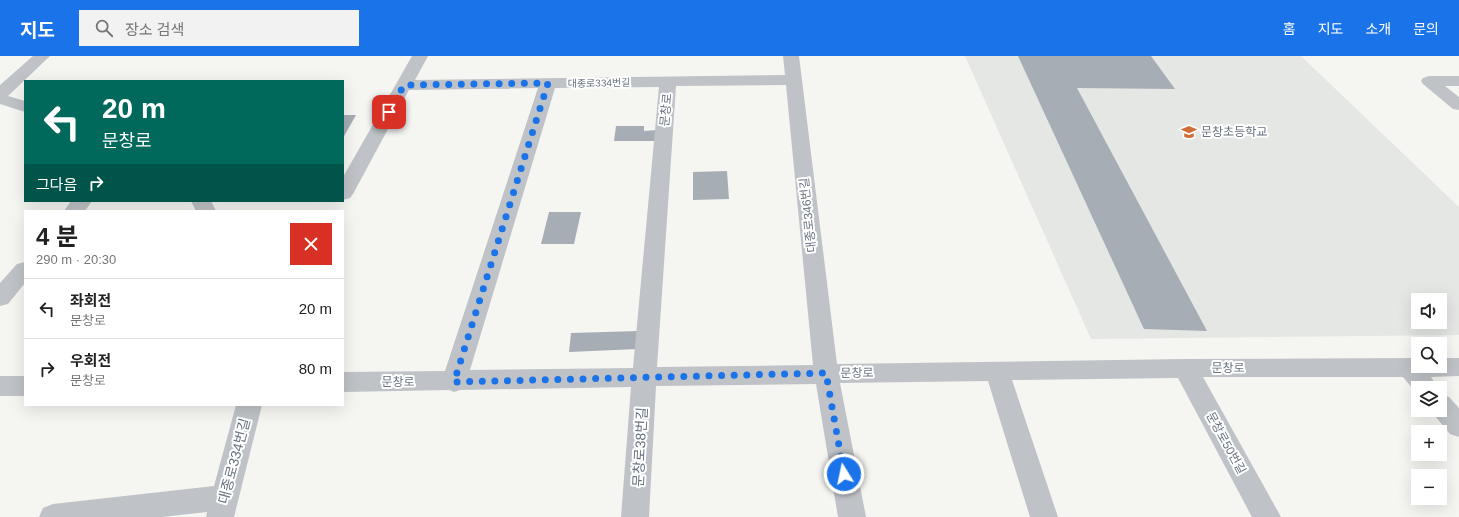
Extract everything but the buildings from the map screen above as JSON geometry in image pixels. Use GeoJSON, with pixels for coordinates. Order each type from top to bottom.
{"type":"FeatureCollection","features":[{"type":"Feature","properties":{"kind":"street"},"geometry":{"type":"LineString","coordinates":[[0,94],[42,56]]}},
{"type":"Feature","properties":{"kind":"street"},"geometry":{"type":"LineString","coordinates":[[344,192],[420,56]]}},
{"type":"Feature","properties":{"kind":"street","name":"대종로346번길"},"geometry":{"type":"LineString","coordinates":[[791,56],[826,373],[852,517]]}},
{"type":"Feature","properties":{"kind":"street","name":"대종로334번길"},"geometry":{"type":"LineString","coordinates":[[404,85],[793,80]]}},
{"type":"Feature","properties":{"kind":"street"},"geometry":{"type":"LineString","coordinates":[[1459,81],[1430,81],[1459,105]]}},
{"type":"Feature","properties":{"kind":"street","name":"문창로"},"geometry":{"type":"LineString","coordinates":[[644,377],[668,82]]}},
{"type":"Feature","properties":{"kind":"street"},"geometry":{"type":"LineString","coordinates":[[454,382],[548,83]]}},
{"type":"Feature","properties":{"kind":"street"},"geometry":{"type":"LineString","coordinates":[[0,99],[24,107]]}},
{"type":"Feature","properties":{"kind":"street"},"geometry":{"type":"LineString","coordinates":[[75,210],[81,202]]}},
{"type":"Feature","properties":{"kind":"street"},"geometry":{"type":"LineString","coordinates":[[0,298],[24,269]]}},
{"type":"Feature","properties":{"kind":"street","name":"문창로"},"geometry":{"type":"LineString","coordinates":[[344,382],[454,382],[826,373],[1185,368],[1459,368]]}},
{"type":"Feature","properties":{"kind":"street","name":"문창로50번길"},"geometry":{"type":"LineString","coordinates":[[1185,368],[1267,517]]}},
{"type":"Feature","properties":{"kind":"street"},"geometry":{"type":"LineString","coordinates":[[1410,368],[1420,381]]}},
{"type":"Feature","properties":{"kind":"street"},"geometry":{"type":"LineString","coordinates":[[997,371],[1044,517]]}},
{"type":"Feature","properties":{"kind":"street","name":"문창로38번길"},"geometry":{"type":"LineString","coordinates":[[635,517],[644,377]]}},
{"type":"Feature","properties":{"kind":"street"},"geometry":{"type":"LineString","coordinates":[[0,386],[24,386]]}},
{"type":"Feature","properties":{"kind":"street","name":"대종로334번길"},"geometry":{"type":"LineString","coordinates":[[222,507],[249,406]]}},
{"type":"Feature","properties":{"kind":"street"},"geometry":{"type":"LineString","coordinates":[[1447,412],[1459,426]]}},
{"type":"Feature","properties":{"kind":"street"},"geometry":{"type":"LineString","coordinates":[[53,517],[222,507]]}},
{"type":"Feature","properties":{"kind":"shaded area","name":"문창초등학교"},"geometry":{"type":"Polygon","coordinates":[[[965,56],[1301,56],[1459,207],[1459,335],[1091,339],[965,56]]]}},
{"type":"Feature","properties":{"kind":"place","name":"문창초등학교"},"geometry":{"type":"Point","coordinates":[1189,132]}},
{"type":"Feature","properties":{"kind":"route"},"geometry":{"type":"LineString","coordinates":[[389,112],[404,85],[548,83],[454,382],[826,373],[844,474]]}}]}
